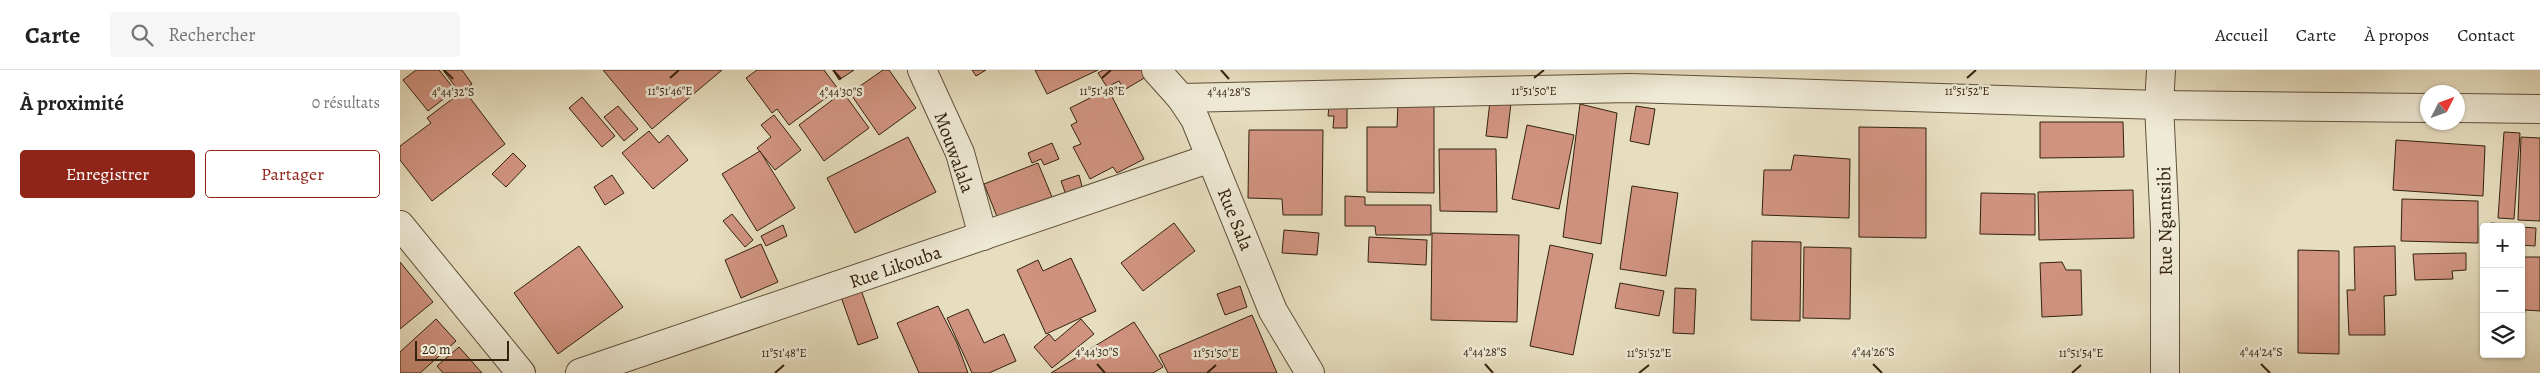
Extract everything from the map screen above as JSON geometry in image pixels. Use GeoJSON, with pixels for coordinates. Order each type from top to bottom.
{"type":"FeatureCollection","features":[{"type":"Feature","properties":{"kind":"street","name":"Mouwalala"},"geometry":{"type":"LineString","coordinates":[[922,70],[960,153],[983,236]]}},
{"type":"Feature","properties":{"kind":"street","name":"Rue Sala"},"geometry":{"type":"LineString","coordinates":[[1156,70],[1181,98],[1195,119],[1273,311],[1310,373]]}},
{"type":"Feature","properties":{"kind":"street","name":"Rue Ngantsibi"},"geometry":{"type":"LineString","coordinates":[[2161,70],[2160,105],[2165,229],[2165,373]]}},
{"type":"Feature","properties":{"kind":"street"},"geometry":{"type":"LineString","coordinates":[[1181,98],[1630,79],[2160,105],[2420,108]]}},
{"type":"Feature","properties":{"kind":"street"},"geometry":{"type":"LineString","coordinates":[[2465,108],[2540,109]]}},
{"type":"Feature","properties":{"kind":"street","name":"Rue Likouba"},"geometry":{"type":"LineString","coordinates":[[580,373],[1211,158]]}},
{"type":"Feature","properties":{"kind":"street"},"geometry":{"type":"LineString","coordinates":[[400,225],[521,373]]}},
{"type":"Feature","properties":{"kind":"building"},"geometry":{"type":"Polygon","coordinates":[[[416,70],[439,70],[455,90],[428,111],[403,80],[416,70]]]}},
{"type":"Feature","properties":{"kind":"building"},"geometry":{"type":"Polygon","coordinates":[[[443,70],[462,70],[472,84],[460,93],[443,70]]]}},
{"type":"Feature","properties":{"kind":"building"},"geometry":{"type":"Polygon","coordinates":[[[603,70],[722,70],[652,129],[603,70]]]}},
{"type":"Feature","properties":{"kind":"building"},"geometry":{"type":"Polygon","coordinates":[[[757,70],[824,70],[838,89],[789,125],[777,109],[772,113],[746,78],[757,70]]]}},
{"type":"Feature","properties":{"kind":"building"},"geometry":{"type":"Polygon","coordinates":[[[833,70],[854,70],[839,80],[833,70]]]}},
{"type":"Feature","properties":{"kind":"building"},"geometry":{"type":"Polygon","coordinates":[[[883,70],[889,70],[916,108],[879,135],[850,93],[883,70]]]}},
{"type":"Feature","properties":{"kind":"building"},"geometry":{"type":"Polygon","coordinates":[[[972,70],[986,70],[976,76],[972,70]]]}},
{"type":"Feature","properties":{"kind":"building"},"geometry":{"type":"Polygon","coordinates":[[[1035,70],[1098,70],[1047,94],[1035,70]]]}},
{"type":"Feature","properties":{"kind":"building"},"geometry":{"type":"Polygon","coordinates":[[[1103,70],[1142,70],[1146,77],[1124,90],[1119,81],[1107,87],[1098,73],[1103,70]]]}},
{"type":"Feature","properties":{"kind":"building"},"geometry":{"type":"Polygon","coordinates":[[[1108,89],[1144,159],[1117,173],[1113,167],[1090,179],[1073,147],[1081,144],[1071,125],[1077,122],[1070,108],[1108,89]]]}},
{"type":"Feature","properties":{"kind":"building"},"geometry":{"type":"Polygon","coordinates":[[[464,90],[505,144],[432,201],[400,160],[400,146],[431,123],[427,118],[464,90]]]}},
{"type":"Feature","properties":{"kind":"building"},"geometry":{"type":"Polygon","coordinates":[[[843,92],[869,128],[824,161],[799,125],[843,92]]]}},
{"type":"Feature","properties":{"kind":"building"},"geometry":{"type":"Polygon","coordinates":[[[582,97],[615,136],[602,147],[569,108],[582,97]]]}},
{"type":"Feature","properties":{"kind":"building"},"geometry":{"type":"Polygon","coordinates":[[[1490,101],[1511,103],[1507,138],[1486,136],[1490,101]]]}},
{"type":"Feature","properties":{"kind":"building"},"geometry":{"type":"Polygon","coordinates":[[[1398,103],[1434,103],[1434,193],[1367,192],[1367,127],[1397,127],[1398,103]]]}},
{"type":"Feature","properties":{"kind":"building"},"geometry":{"type":"Polygon","coordinates":[[[1580,104],[1617,113],[1601,244],[1563,237],[1580,104]]]}},
{"type":"Feature","properties":{"kind":"building"},"geometry":{"type":"Polygon","coordinates":[[[618,106],[638,129],[624,141],[604,117],[618,106]]]}},
{"type":"Feature","properties":{"kind":"building"},"geometry":{"type":"Polygon","coordinates":[[[1329,106],[1347,107],[1347,128],[1333,128],[1334,116],[1328,116],[1329,106]]]}},
{"type":"Feature","properties":{"kind":"building"},"geometry":{"type":"Polygon","coordinates":[[[1636,106],[1655,109],[1649,145],[1630,141],[1636,106]]]}},
{"type":"Feature","properties":{"kind":"building"},"geometry":{"type":"Polygon","coordinates":[[[774,115],[801,150],[775,170],[757,148],[771,137],[761,125],[774,115]]]}},
{"type":"Feature","properties":{"kind":"building"},"geometry":{"type":"Polygon","coordinates":[[[2040,122],[2123,122],[2124,157],[2040,158],[2040,122]]]}},
{"type":"Feature","properties":{"kind":"building"},"geometry":{"type":"Polygon","coordinates":[[[1527,125],[1574,135],[1559,209],[1512,199],[1527,125]]]}},
{"type":"Feature","properties":{"kind":"building"},"geometry":{"type":"Polygon","coordinates":[[[1859,127],[1926,128],[1926,238],[1859,237],[1859,127]]]}},
{"type":"Feature","properties":{"kind":"building"},"geometry":{"type":"Polygon","coordinates":[[[1249,130],[1323,130],[1322,215],[1283,215],[1282,199],[1248,198],[1249,130]]]}},
{"type":"Feature","properties":{"kind":"building"},"geometry":{"type":"Polygon","coordinates":[[[649,131],[659,143],[668,135],[688,160],[653,189],[622,153],[649,131]]]}},
{"type":"Feature","properties":{"kind":"building"},"geometry":{"type":"Polygon","coordinates":[[[2504,132],[2520,133],[2514,219],[2498,218],[2504,132]]]}},
{"type":"Feature","properties":{"kind":"building"},"geometry":{"type":"Polygon","coordinates":[[[908,137],[936,192],[855,233],[827,178],[908,137]]]}},
{"type":"Feature","properties":{"kind":"building"},"geometry":{"type":"Polygon","coordinates":[[[2521,137],[2540,138],[2540,221],[2518,220],[2521,137]]]}},
{"type":"Feature","properties":{"kind":"building"},"geometry":{"type":"Polygon","coordinates":[[[2396,140],[2485,146],[2483,196],[2393,190],[2396,140]]]}},
{"type":"Feature","properties":{"kind":"building"},"geometry":{"type":"Polygon","coordinates":[[[1052,143],[1059,159],[1044,165],[1041,159],[1032,163],[1028,153],[1052,143]]]}},
{"type":"Feature","properties":{"kind":"building"},"geometry":{"type":"Polygon","coordinates":[[[1439,149],[1496,149],[1497,212],[1440,211],[1439,149]]]}},
{"type":"Feature","properties":{"kind":"building"},"geometry":{"type":"Polygon","coordinates":[[[760,151],[795,208],[757,231],[722,174],[760,151]]]}},
{"type":"Feature","properties":{"kind":"building"},"geometry":{"type":"Polygon","coordinates":[[[513,153],[526,166],[506,187],[492,174],[513,153]]]}},
{"type":"Feature","properties":{"kind":"building"},"geometry":{"type":"Polygon","coordinates":[[[1794,155],[1850,159],[1849,218],[1762,215],[1764,170],[1791,170],[1794,155]]]}},
{"type":"Feature","properties":{"kind":"building"},"geometry":{"type":"Polygon","coordinates":[[[1038,163],[1052,197],[998,219],[984,184],[1038,163]]]}},
{"type":"Feature","properties":{"kind":"building"},"geometry":{"type":"Polygon","coordinates":[[[612,175],[624,193],[605,205],[594,187],[612,175]]]}},
{"type":"Feature","properties":{"kind":"building"},"geometry":{"type":"Polygon","coordinates":[[[1079,175],[1083,190],[1066,195],[1061,181],[1079,175]]]}},
{"type":"Feature","properties":{"kind":"building"},"geometry":{"type":"Polygon","coordinates":[[[1632,186],[1678,193],[1666,276],[1620,269],[1632,186]]]}},
{"type":"Feature","properties":{"kind":"building"},"geometry":{"type":"Polygon","coordinates":[[[2133,190],[2134,238],[2039,240],[2038,192],[2133,190]]]}},
{"type":"Feature","properties":{"kind":"building"},"geometry":{"type":"Polygon","coordinates":[[[1981,193],[2035,194],[2035,235],[1980,234],[1981,193]]]}},
{"type":"Feature","properties":{"kind":"building"},"geometry":{"type":"Polygon","coordinates":[[[1345,196],[1365,197],[1365,205],[1431,205],[1431,235],[1376,235],[1375,226],[1345,226],[1345,196]]]}},
{"type":"Feature","properties":{"kind":"building"},"geometry":{"type":"Polygon","coordinates":[[[2402,199],[2478,201],[2478,243],[2401,241],[2402,199]]]}},
{"type":"Feature","properties":{"kind":"building"},"geometry":{"type":"Polygon","coordinates":[[[732,214],[753,240],[745,247],[723,221],[732,214]]]}},
{"type":"Feature","properties":{"kind":"building"},"geometry":{"type":"Polygon","coordinates":[[[1174,223],[1195,251],[1143,291],[1121,263],[1174,223]]]}},
{"type":"Feature","properties":{"kind":"building"},"geometry":{"type":"Polygon","coordinates":[[[783,225],[787,236],[766,246],[761,236],[783,225]]]}},
{"type":"Feature","properties":{"kind":"building"},"geometry":{"type":"Polygon","coordinates":[[[2525,227],[2536,228],[2535,246],[2525,245],[2525,227]]]}},
{"type":"Feature","properties":{"kind":"building"},"geometry":{"type":"Polygon","coordinates":[[[1284,230],[1319,233],[1317,255],[1282,253],[1284,230]]]}},
{"type":"Feature","properties":{"kind":"building"},"geometry":{"type":"Polygon","coordinates":[[[1432,233],[1519,235],[1517,322],[1431,320],[1432,233]]]}},
{"type":"Feature","properties":{"kind":"building"},"geometry":{"type":"Polygon","coordinates":[[[1369,237],[1427,240],[1426,265],[1368,262],[1369,237]]]}},
{"type":"Feature","properties":{"kind":"building"},"geometry":{"type":"Polygon","coordinates":[[[1752,241],[1801,242],[1800,321],[1751,320],[1752,241]]]}},
{"type":"Feature","properties":{"kind":"building"},"geometry":{"type":"Polygon","coordinates":[[[761,244],[778,282],[741,298],[725,260],[761,244]]]}},
{"type":"Feature","properties":{"kind":"building"},"geometry":{"type":"Polygon","coordinates":[[[1550,245],[1593,254],[1573,355],[1530,346],[1550,245]]]}},
{"type":"Feature","properties":{"kind":"building"},"geometry":{"type":"Polygon","coordinates":[[[579,246],[623,307],[558,354],[514,293],[579,246]]]}},
{"type":"Feature","properties":{"kind":"building"},"geometry":{"type":"Polygon","coordinates":[[[2395,246],[2396,295],[2384,296],[2385,335],[2349,335],[2347,290],[2355,290],[2354,247],[2395,246]]]}},
{"type":"Feature","properties":{"kind":"building"},"geometry":{"type":"Polygon","coordinates":[[[1804,247],[1851,248],[1850,319],[1803,318],[1804,247]]]}},
{"type":"Feature","properties":{"kind":"building"},"geometry":{"type":"Polygon","coordinates":[[[2298,250],[2339,251],[2339,354],[2298,353],[2298,250]]]}},
{"type":"Feature","properties":{"kind":"building"},"geometry":{"type":"Polygon","coordinates":[[[2466,253],[2466,270],[2452,271],[2453,279],[2415,280],[2413,254],[2466,253]]]}},
{"type":"Feature","properties":{"kind":"building"},"geometry":{"type":"Polygon","coordinates":[[[2525,257],[2540,257],[2540,311],[2525,310],[2525,257]]]}},
{"type":"Feature","properties":{"kind":"building"},"geometry":{"type":"Polygon","coordinates":[[[1071,258],[1096,311],[1046,334],[1017,270],[1038,260],[1043,271],[1071,258]]]}},
{"type":"Feature","properties":{"kind":"building"},"geometry":{"type":"Polygon","coordinates":[[[400,262],[433,302],[400,329],[400,262]]]}},
{"type":"Feature","properties":{"kind":"building"},"geometry":{"type":"Polygon","coordinates":[[[2062,262],[2066,270],[2081,270],[2082,315],[2042,317],[2040,263],[2062,262]]]}},
{"type":"Feature","properties":{"kind":"building"},"geometry":{"type":"Polygon","coordinates":[[[1620,283],[1664,291],[1659,316],[1615,308],[1620,283]]]}},
{"type":"Feature","properties":{"kind":"building"},"geometry":{"type":"Polygon","coordinates":[[[1240,286],[1247,307],[1225,315],[1217,294],[1240,286]]]}},
{"type":"Feature","properties":{"kind":"building"},"geometry":{"type":"Polygon","coordinates":[[[860,287],[878,338],[858,345],[840,294],[860,287]]]}},
{"type":"Feature","properties":{"kind":"building"},"geometry":{"type":"Polygon","coordinates":[[[1675,288],[1696,289],[1694,334],[1673,333],[1675,288]]]}},
{"type":"Feature","properties":{"kind":"building"},"geometry":{"type":"Polygon","coordinates":[[[938,306],[957,343],[968,373],[919,373],[897,323],[938,306]]]}},
{"type":"Feature","properties":{"kind":"building"},"geometry":{"type":"Polygon","coordinates":[[[968,309],[984,343],[1004,334],[1016,361],[989,373],[972,373],[947,318],[968,309]]]}},
{"type":"Feature","properties":{"kind":"building"},"geometry":{"type":"Polygon","coordinates":[[[1252,315],[1277,373],[1168,373],[1159,355],[1252,315]]]}},
{"type":"Feature","properties":{"kind":"building"},"geometry":{"type":"Polygon","coordinates":[[[436,319],[456,341],[420,373],[400,373],[400,352],[436,319]]]}},
{"type":"Feature","properties":{"kind":"building"},"geometry":{"type":"Polygon","coordinates":[[[1081,319],[1094,334],[1052,368],[1034,347],[1049,334],[1055,341],[1081,319]]]}},
{"type":"Feature","properties":{"kind":"building"},"geometry":{"type":"Polygon","coordinates":[[[1134,322],[1163,367],[1153,373],[1051,373],[1134,322]]]}},
{"type":"Feature","properties":{"kind":"building"},"geometry":{"type":"Polygon","coordinates":[[[459,347],[482,373],[443,373],[437,366],[459,347]]]}}]}
